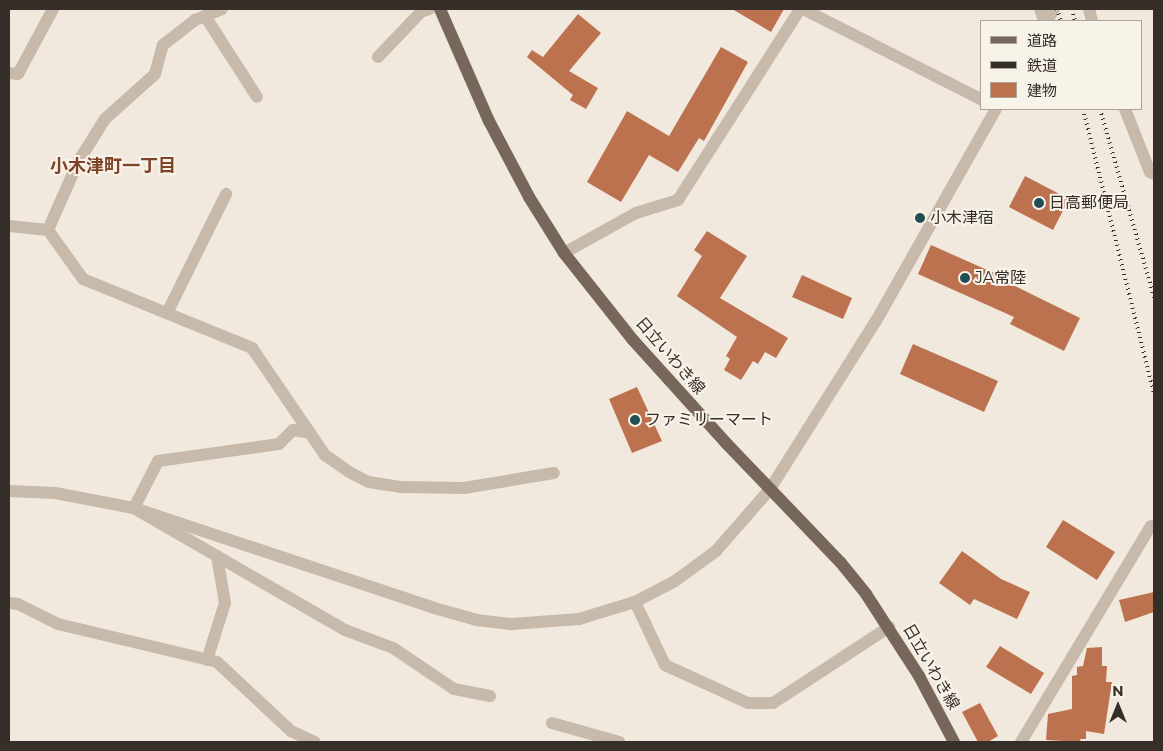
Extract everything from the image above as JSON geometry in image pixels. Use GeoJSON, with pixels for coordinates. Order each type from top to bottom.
{"type":"FeatureCollection","features":[{"type":"Feature","properties":{"kind":"main road","name":"日立いわき線"},"geometry":{"type":"LineString","coordinates":[[440,9],[489,122],[529,197],[564,253],[633,340],[842,563],[889,627],[920,676],[954,742]]}},
{"type":"Feature","properties":{"kind":"street"},"geometry":{"type":"LineString","coordinates":[[9,73],[18,74],[53,9]]}},
{"type":"Feature","properties":{"kind":"street"},"geometry":{"type":"LineString","coordinates":[[48,230],[78,162],[105,119],[155,74],[163,45],[176,32],[222,9]]}},
{"type":"Feature","properties":{"kind":"street"},"geometry":{"type":"LineString","coordinates":[[378,57],[420,12],[429,9]]}},
{"type":"Feature","properties":{"kind":"street"},"geometry":{"type":"LineString","coordinates":[[564,253],[636,213],[678,200],[801,9],[980,99]]}},
{"type":"Feature","properties":{"kind":"street"},"geometry":{"type":"LineString","coordinates":[[1046,20],[1054,9]]}},
{"type":"Feature","properties":{"kind":"street"},"geometry":{"type":"LineString","coordinates":[[205,16],[257,97]]}},
{"type":"Feature","properties":{"kind":"street"},"geometry":{"type":"LineString","coordinates":[[9,490],[84,497],[134,508],[434,608],[477,620],[512,624],[578,619],[635,602],[675,581],[716,551],[770,488],[876,321],[995,110]]}},
{"type":"Feature","properties":{"kind":"street"},"geometry":{"type":"LineString","coordinates":[[1125,110],[1150,172],[1154,174]]}},
{"type":"Feature","properties":{"kind":"street"},"geometry":{"type":"LineString","coordinates":[[167,313],[226,194]]}},
{"type":"Feature","properties":{"kind":"street"},"geometry":{"type":"LineString","coordinates":[[9,226],[48,230],[83,279],[252,348],[325,455],[349,472],[369,482],[400,487],[464,488],[554,473]]}},
{"type":"Feature","properties":{"kind":"street"},"geometry":{"type":"LineString","coordinates":[[134,508],[158,461],[279,444],[293,430],[310,433]]}},
{"type":"Feature","properties":{"kind":"street"},"geometry":{"type":"LineString","coordinates":[[134,508],[345,630],[392,648],[454,689],[490,696]]}},
{"type":"Feature","properties":{"kind":"street"},"geometry":{"type":"LineString","coordinates":[[1021,742],[1151,526]]}},
{"type":"Feature","properties":{"kind":"street"},"geometry":{"type":"LineString","coordinates":[[207,660],[225,603],[217,556]]}},
{"type":"Feature","properties":{"kind":"street"},"geometry":{"type":"LineString","coordinates":[[635,602],[665,665],[748,703],[773,703],[889,627]]}},
{"type":"Feature","properties":{"kind":"street"},"geometry":{"type":"LineString","coordinates":[[9,603],[18,604],[58,624],[218,662],[291,731],[315,742]]}},
{"type":"Feature","properties":{"kind":"street"},"geometry":{"type":"LineString","coordinates":[[552,723],[619,742]]}},
{"type":"Feature","properties":{"kind":"building"},"geometry":{"type":"Polygon","coordinates":[[[732,9],[784,9],[771,32],[732,9]]]}},
{"type":"Feature","properties":{"kind":"building"},"geometry":{"type":"Polygon","coordinates":[[[578,14],[601,33],[569,71],[598,88],[586,109],[570,100],[573,95],[527,57],[532,50],[543,57],[578,14]]]}},
{"type":"Feature","properties":{"kind":"building"},"geometry":{"type":"Polygon","coordinates":[[[721,47],[748,62],[704,141],[699,138],[678,172],[649,155],[621,202],[587,182],[627,111],[669,136],[721,47]]]}},
{"type":"Feature","properties":{"kind":"building"},"geometry":{"type":"Polygon","coordinates":[[[1025,176],[1069,199],[1053,230],[1009,207],[1025,176]]]}},
{"type":"Feature","properties":{"kind":"building"},"geometry":{"type":"Polygon","coordinates":[[[707,231],[747,256],[720,298],[788,338],[776,358],[765,352],[758,364],[753,361],[741,380],[724,370],[730,359],[726,356],[737,337],[677,296],[702,256],[694,250],[707,231]]]}},
{"type":"Feature","properties":{"kind":"building"},"geometry":{"type":"Polygon","coordinates":[[[931,245],[1012,281],[1011,284],[1080,318],[1064,351],[1010,324],[1014,317],[918,274],[931,245]]]}},
{"type":"Feature","properties":{"kind":"building"},"geometry":{"type":"Polygon","coordinates":[[[802,275],[852,298],[843,319],[792,297],[802,275]]]}},
{"type":"Feature","properties":{"kind":"building"},"geometry":{"type":"Polygon","coordinates":[[[913,344],[998,381],[984,412],[900,374],[913,344]]]}},
{"type":"Feature","properties":{"kind":"building","name":"ファミリーマート"},"geometry":{"type":"Polygon","coordinates":[[[637,387],[662,441],[632,453],[609,399],[637,387]]]}},
{"type":"Feature","properties":{"kind":"building"},"geometry":{"type":"Polygon","coordinates":[[[1063,520],[1115,552],[1097,580],[1046,547],[1063,520]]]}},
{"type":"Feature","properties":{"kind":"building"},"geometry":{"type":"Polygon","coordinates":[[[962,551],[1001,579],[1030,592],[1017,619],[974,599],[970,605],[939,583],[962,551]]]}},
{"type":"Feature","properties":{"kind":"building"},"geometry":{"type":"Polygon","coordinates":[[[1154,592],[1154,612],[1125,622],[1119,600],[1154,592]]]}},
{"type":"Feature","properties":{"kind":"building"},"geometry":{"type":"Polygon","coordinates":[[[1000,646],[1044,673],[1031,694],[986,667],[1000,646]]]}},
{"type":"Feature","properties":{"kind":"building"},"geometry":{"type":"Polygon","coordinates":[[[1102,647],[1102,666],[1107,666],[1106,682],[1112,682],[1104,734],[1086,731],[1086,739],[1080,739],[1081,742],[1046,740],[1048,714],[1072,709],[1072,676],[1077,675],[1077,667],[1083,666],[1087,648],[1102,647]]]}},
{"type":"Feature","properties":{"kind":"building"},"geometry":{"type":"Polygon","coordinates":[[[980,703],[998,736],[988,742],[978,742],[962,712],[980,703]]]}},
{"type":"Feature","properties":{"kind":"railway"},"geometry":{"type":"LineString","coordinates":[[1057,9],[1061,20]]}},
{"type":"Feature","properties":{"kind":"railway"},"geometry":{"type":"LineString","coordinates":[[1072,9],[1075,20]]}},
{"type":"Feature","properties":{"kind":"railway"},"geometry":{"type":"LineString","coordinates":[[1083,110],[1154,393]]}},
{"type":"Feature","properties":{"kind":"railway"},"geometry":{"type":"LineString","coordinates":[[1100,110],[1154,297]]}},
{"type":"Feature","properties":{"kind":"place","name":"日高郵便局"},"geometry":{"type":"Point","coordinates":[1039,203]}},
{"type":"Feature","properties":{"kind":"place","name":"小木津宿"},"geometry":{"type":"Point","coordinates":[920,218]}},
{"type":"Feature","properties":{"kind":"place","name":"JA常陸"},"geometry":{"type":"Point","coordinates":[965,278]}},
{"type":"Feature","properties":{"kind":"place","name":"ファミリーマート"},"geometry":{"type":"Point","coordinates":[635,420]}},
{"type":"Feature","properties":{"kind":"district","name":"小木津町一丁目"},"geometry":{"type":"Point","coordinates":[113,166]}}]}
